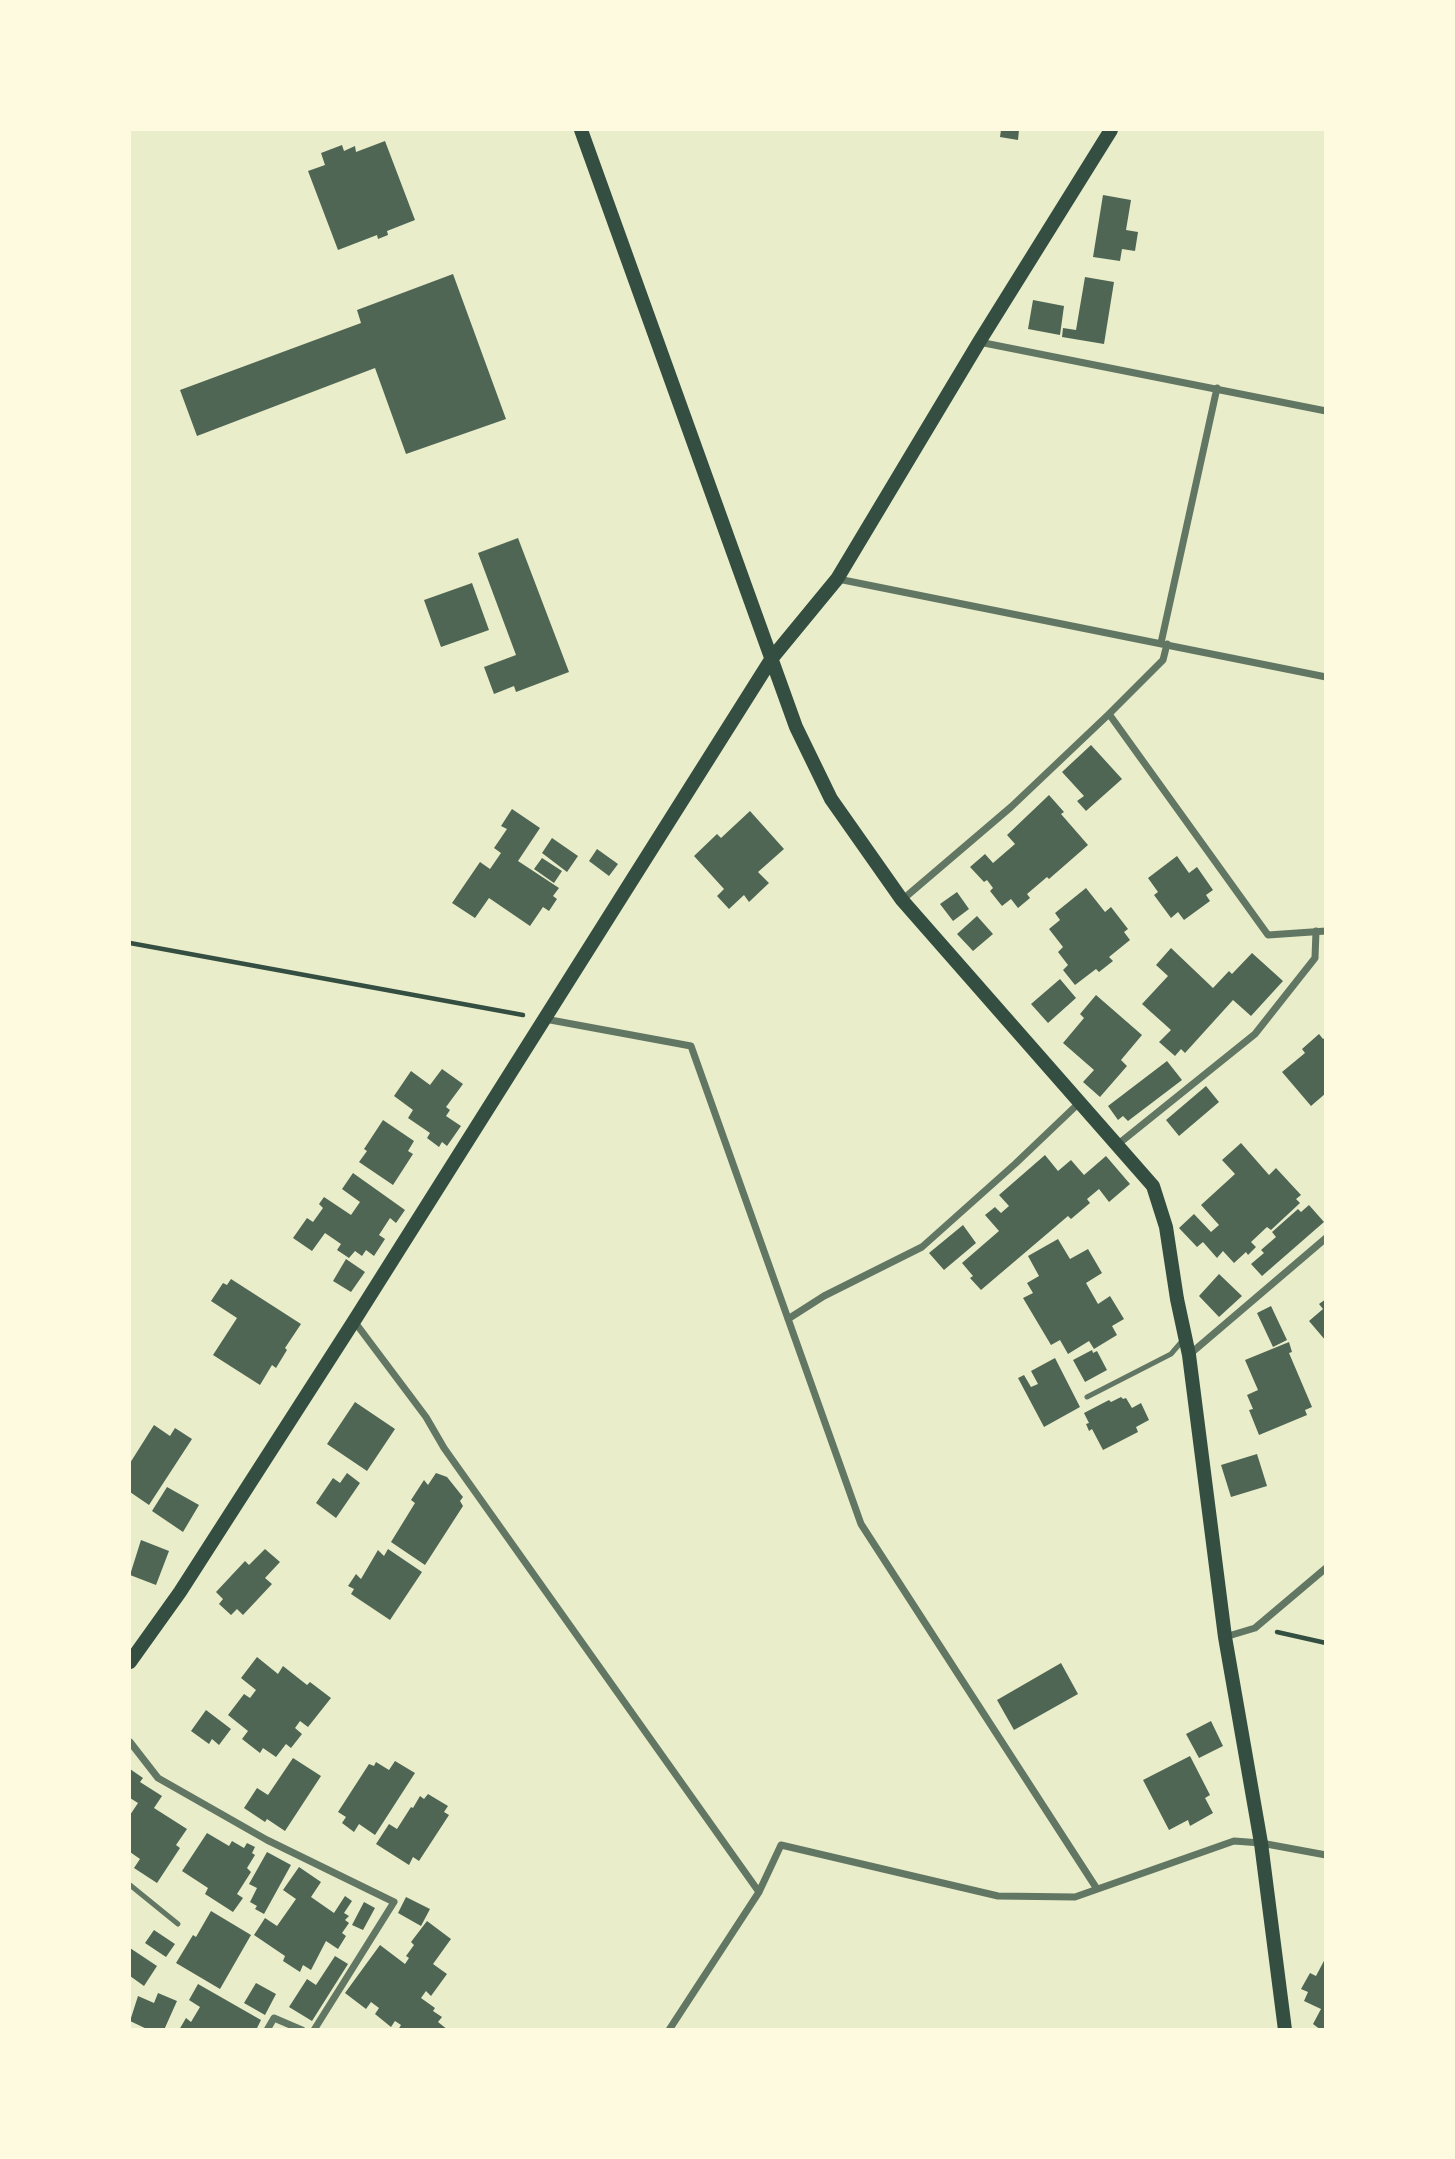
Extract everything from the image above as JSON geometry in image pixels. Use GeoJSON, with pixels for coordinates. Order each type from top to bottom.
{"type":"FeatureCollection","features":[{"type":"Feature","properties":{"kind":"main road"},"geometry":{"type":"LineString","coordinates":[[581,130],[796,727],[831,799],[902,900],[1153,1186],[1166,1227],[1189,1355],[1225,1637],[1261,1843],[1285,2029]]}},
{"type":"Feature","properties":{"kind":"main road"},"geometry":{"type":"LineString","coordinates":[[130,1662],[180,1592],[354,1321],[772,658],[837,579],[979,342],[1111,130]]}},
{"type":"Feature","properties":{"kind":"street"},"geometry":{"type":"LineString","coordinates":[[979,342],[1325,411]]}},
{"type":"Feature","properties":{"kind":"street"},"geometry":{"type":"LineString","coordinates":[[902,900],[1011,807],[1163,660],[1164,644],[1217,388]]}},
{"type":"Feature","properties":{"kind":"street"},"geometry":{"type":"LineString","coordinates":[[837,579],[1325,677]]}},
{"type":"Feature","properties":{"kind":"street"},"geometry":{"type":"LineString","coordinates":[[1109,714],[1268,935],[1325,931]]}},
{"type":"Feature","properties":{"kind":"street"},"geometry":{"type":"LineString","coordinates":[[1117,1145],[1255,1034],[1315,958],[1316,931]]}},
{"type":"Feature","properties":{"kind":"street"},"geometry":{"type":"LineString","coordinates":[[544,1019],[691,1046],[861,1524],[1097,1889]]}},
{"type":"Feature","properties":{"kind":"street"},"geometry":{"type":"LineString","coordinates":[[788,1319],[824,1296],[922,1247],[1079,1103]]}},
{"type":"Feature","properties":{"kind":"street"},"geometry":{"type":"LineString","coordinates":[[1189,1355],[1325,1238]]}},
{"type":"Feature","properties":{"kind":"street"},"geometry":{"type":"LineString","coordinates":[[354,1321],[426,1417],[444,1448],[759,1892]]}},
{"type":"Feature","properties":{"kind":"street"},"geometry":{"type":"LineString","coordinates":[[1225,1637],[1255,1628],[1325,1568]]}},
{"type":"Feature","properties":{"kind":"street"},"geometry":{"type":"LineString","coordinates":[[130,1742],[158,1778],[267,1840],[394,1902],[314,2029]]}},
{"type":"Feature","properties":{"kind":"street"},"geometry":{"type":"LineString","coordinates":[[669,2029],[759,1892],[781,1846],[998,1896],[1074,1897],[1234,1841],[1261,1843],[1325,1855]]}},
{"type":"Feature","properties":{"kind":"street"},"geometry":{"type":"LineString","coordinates":[[267,2029],[274,2018],[302,2029]]}},
{"type":"Feature","properties":{"kind":"lane"},"geometry":{"type":"LineString","coordinates":[[1087,1396],[1171,1353],[1185,1338]]}},
{"type":"Feature","properties":{"kind":"lane"},"geometry":{"type":"LineString","coordinates":[[130,1885],[178,1924]]}},
{"type":"Feature","properties":{"kind":"path"},"geometry":{"type":"LineString","coordinates":[[130,943],[544,1019]]}},
{"type":"Feature","properties":{"kind":"path"},"geometry":{"type":"LineString","coordinates":[[1255,1628],[1325,1643]]}},
{"type":"Feature","properties":{"kind":"building"},"geometry":{"type":"Polygon","coordinates":[[[1001,130],[1019,130],[1018,140],[1000,137],[1001,130]]]}},
{"type":"Feature","properties":{"kind":"building"},"geometry":{"type":"Polygon","coordinates":[[[385,141],[415,220],[387,231],[388,235],[378,239],[377,235],[338,250],[308,171],[325,165],[321,153],[342,145],[344,151],[355,146],[356,152],[385,141]]]}},
{"type":"Feature","properties":{"kind":"building"},"geometry":{"type":"Polygon","coordinates":[[[1103,195],[1131,200],[1126,230],[1138,232],[1135,251],[1122,249],[1120,261],[1093,257],[1103,195]]]}},
{"type":"Feature","properties":{"kind":"building"},"geometry":{"type":"Polygon","coordinates":[[[453,274],[506,419],[406,454],[375,368],[197,436],[180,390],[361,323],[357,310],[453,274]]]}},
{"type":"Feature","properties":{"kind":"building"},"geometry":{"type":"Polygon","coordinates":[[[1085,277],[1114,282],[1104,344],[1062,337],[1063,328],[1076,330],[1085,277]]]}},
{"type":"Feature","properties":{"kind":"building"},"geometry":{"type":"Polygon","coordinates":[[[1033,300],[1064,306],[1060,335],[1028,329],[1033,300]]]}},
{"type":"Feature","properties":{"kind":"building"},"geometry":{"type":"Polygon","coordinates":[[[518,538],[569,672],[516,692],[514,686],[494,694],[484,667],[516,655],[478,553],[518,538]]]}},
{"type":"Feature","properties":{"kind":"building"},"geometry":{"type":"Polygon","coordinates":[[[472,583],[489,630],[441,647],[424,600],[472,583]]]}},
{"type":"Feature","properties":{"kind":"building"},"geometry":{"type":"Polygon","coordinates":[[[1091,745],[1122,779],[1086,811],[1077,801],[1084,796],[1062,772],[1091,745]]]}},
{"type":"Feature","properties":{"kind":"building"},"geometry":{"type":"Polygon","coordinates":[[[1049,795],[1064,812],[1061,814],[1088,845],[1027,894],[1030,898],[1018,908],[1011,899],[1002,906],[990,891],[993,888],[987,880],[984,882],[970,867],[985,854],[993,863],[1015,844],[1007,835],[1049,795]]]}},
{"type":"Feature","properties":{"kind":"building"},"geometry":{"type":"Polygon","coordinates":[[[512,809],[540,828],[518,861],[559,888],[553,896],[557,899],[549,911],[543,907],[530,926],[489,898],[475,918],[452,903],[480,862],[490,869],[501,853],[494,848],[507,829],[501,826],[512,809]]]}},
{"type":"Feature","properties":{"kind":"building"},"geometry":{"type":"Polygon","coordinates":[[[750,811],[784,849],[758,872],[769,883],[749,902],[744,895],[729,909],[717,896],[724,889],[694,856],[717,834],[721,838],[750,811]]]}},
{"type":"Feature","properties":{"kind":"building"},"geometry":{"type":"Polygon","coordinates":[[[552,838],[578,856],[567,872],[542,853],[552,838]]]}},
{"type":"Feature","properties":{"kind":"building"},"geometry":{"type":"Polygon","coordinates":[[[597,849],[618,864],[609,876],[589,861],[597,849]]]}},
{"type":"Feature","properties":{"kind":"building"},"geometry":{"type":"Polygon","coordinates":[[[1177,856],[1189,873],[1197,867],[1213,890],[1206,895],[1210,901],[1184,920],[1178,912],[1171,918],[1154,895],[1158,892],[1148,878],[1177,856]]]}},
{"type":"Feature","properties":{"kind":"building"},"geometry":{"type":"Polygon","coordinates":[[[542,858],[562,871],[554,883],[534,869],[542,858]]]}},
{"type":"Feature","properties":{"kind":"building"},"geometry":{"type":"Polygon","coordinates":[[[1086,888],[1105,912],[1111,907],[1128,929],[1124,932],[1130,940],[1109,957],[1113,961],[1099,972],[1096,969],[1075,985],[1063,970],[1068,965],[1058,952],[1063,947],[1049,929],[1060,920],[1055,913],[1086,888]]]}},
{"type":"Feature","properties":{"kind":"building"},"geometry":{"type":"Polygon","coordinates":[[[957,892],[969,909],[953,921],[940,904],[957,892]]]}},
{"type":"Feature","properties":{"kind":"building"},"geometry":{"type":"Polygon","coordinates":[[[977,916],[993,934],[973,951],[957,934],[977,916]]]}},
{"type":"Feature","properties":{"kind":"building"},"geometry":{"type":"Polygon","coordinates":[[[1171,948],[1213,988],[1229,971],[1232,974],[1252,953],[1283,981],[1251,1016],[1233,1000],[1185,1053],[1181,1049],[1175,1056],[1159,1042],[1171,1030],[1142,1004],[1168,976],[1156,965],[1171,948]]]}},
{"type":"Feature","properties":{"kind":"building"},"geometry":{"type":"Polygon","coordinates":[[[1060,979],[1076,998],[1048,1023],[1031,1004],[1060,979]]]}},
{"type":"Feature","properties":{"kind":"building"},"geometry":{"type":"Polygon","coordinates":[[[1096,995],[1142,1035],[1121,1060],[1127,1066],[1100,1097],[1083,1082],[1094,1070],[1063,1043],[1084,1018],[1080,1014],[1096,995]]]}},
{"type":"Feature","properties":{"kind":"building"},"geometry":{"type":"Polygon","coordinates":[[[1319,1034],[1323,1039],[1326,1037],[1326,1093],[1311,1106],[1282,1072],[1305,1053],[1302,1049],[1319,1034]]]}},
{"type":"Feature","properties":{"kind":"building"},"geometry":{"type":"Polygon","coordinates":[[[1167,1061],[1182,1080],[1128,1121],[1123,1116],[1118,1120],[1108,1106],[1167,1061]]]}},
{"type":"Feature","properties":{"kind":"building"},"geometry":{"type":"Polygon","coordinates":[[[442,1069],[463,1084],[446,1107],[450,1110],[446,1116],[461,1126],[447,1146],[442,1142],[439,1147],[427,1138],[430,1133],[408,1118],[413,1110],[394,1096],[411,1071],[430,1085],[442,1069]]]}},
{"type":"Feature","properties":{"kind":"building"},"geometry":{"type":"Polygon","coordinates":[[[1206,1086],[1219,1102],[1179,1136],[1166,1120],[1206,1086]]]}},
{"type":"Feature","properties":{"kind":"building"},"geometry":{"type":"Polygon","coordinates":[[[383,1120],[414,1141],[408,1151],[413,1154],[393,1185],[359,1162],[367,1151],[364,1149],[383,1120]]]}},
{"type":"Feature","properties":{"kind":"building"},"geometry":{"type":"Polygon","coordinates":[[[1241,1143],[1269,1175],[1276,1168],[1301,1195],[1296,1199],[1300,1203],[1271,1230],[1267,1227],[1251,1242],[1256,1247],[1234,1263],[1223,1251],[1217,1258],[1203,1242],[1197,1247],[1179,1228],[1194,1214],[1211,1232],[1219,1225],[1201,1205],[1235,1174],[1222,1160],[1241,1143]]]}},
{"type":"Feature","properties":{"kind":"building"},"geometry":{"type":"Polygon","coordinates":[[[1045,1155],[1058,1171],[1071,1160],[1084,1175],[1106,1156],[1130,1184],[1109,1202],[1099,1189],[1087,1199],[1090,1203],[1071,1219],[1068,1216],[981,1290],[962,1263],[999,1231],[985,1215],[995,1207],[1001,1213],[1009,1206],[999,1195],[1045,1155]]]}},
{"type":"Feature","properties":{"kind":"building"},"geometry":{"type":"Polygon","coordinates":[[[353,1173],[405,1210],[396,1223],[390,1218],[379,1235],[385,1239],[374,1256],[366,1250],[362,1256],[355,1251],[349,1258],[337,1250],[341,1244],[325,1233],[312,1251],[293,1238],[307,1218],[313,1222],[323,1208],[319,1204],[324,1197],[351,1215],[360,1202],[342,1189],[353,1173]]]}},
{"type":"Feature","properties":{"kind":"building"},"geometry":{"type":"Polygon","coordinates":[[[1309,1205],[1324,1222],[1262,1276],[1251,1264],[1264,1253],[1261,1250],[1276,1237],[1272,1232],[1298,1209],[1301,1212],[1309,1205]]]}},
{"type":"Feature","properties":{"kind":"building"},"geometry":{"type":"Polygon","coordinates":[[[963,1225],[976,1243],[944,1270],[929,1253],[963,1225]]]}},
{"type":"Feature","properties":{"kind":"building"},"geometry":{"type":"Polygon","coordinates":[[[1058,1239],[1070,1259],[1088,1249],[1102,1273],[1086,1283],[1098,1304],[1110,1296],[1124,1319],[1112,1326],[1117,1335],[1094,1349],[1089,1341],[1068,1354],[1060,1340],[1051,1345],[1023,1298],[1033,1293],[1027,1283],[1039,1276],[1028,1256],[1058,1239]]]}},
{"type":"Feature","properties":{"kind":"building"},"geometry":{"type":"Polygon","coordinates":[[[346,1259],[365,1272],[351,1292],[333,1281],[346,1259]]]}},
{"type":"Feature","properties":{"kind":"building"},"geometry":{"type":"Polygon","coordinates":[[[1219,1274],[1242,1296],[1219,1317],[1199,1296],[1219,1274]]]}},
{"type":"Feature","properties":{"kind":"building"},"geometry":{"type":"Polygon","coordinates":[[[231,1279],[301,1324],[276,1368],[272,1365],[260,1385],[213,1355],[237,1318],[211,1301],[223,1283],[227,1285],[231,1279]]]}},
{"type":"Feature","properties":{"kind":"building"},"geometry":{"type":"Polygon","coordinates":[[[1326,1299],[1326,1341],[1309,1321],[1323,1309],[1319,1304],[1326,1299]]]}},
{"type":"Feature","properties":{"kind":"building"},"geometry":{"type":"Polygon","coordinates":[[[1271,1306],[1287,1340],[1273,1347],[1257,1313],[1271,1306]]]}},
{"type":"Feature","properties":{"kind":"building"},"geometry":{"type":"Polygon","coordinates":[[[1289,1342],[1292,1352],[1289,1353],[1312,1407],[1305,1410],[1307,1415],[1259,1435],[1249,1410],[1253,1409],[1247,1395],[1258,1390],[1245,1360],[1289,1342]]]}},
{"type":"Feature","properties":{"kind":"building"},"geometry":{"type":"Polygon","coordinates":[[[1092,1350],[1093,1353],[1097,1351],[1107,1370],[1085,1382],[1073,1360],[1092,1350]]]}},
{"type":"Feature","properties":{"kind":"building"},"geometry":{"type":"Polygon","coordinates":[[[1055,1358],[1080,1407],[1044,1427],[1018,1378],[1024,1375],[1031,1387],[1038,1384],[1031,1371],[1055,1358]]]}},
{"type":"Feature","properties":{"kind":"building"},"geometry":{"type":"Polygon","coordinates":[[[1121,1397],[1126,1398],[1132,1408],[1141,1403],[1149,1420],[1136,1427],[1138,1432],[1103,1450],[1092,1429],[1089,1431],[1086,1424],[1089,1423],[1084,1413],[1121,1397]]]}},
{"type":"Feature","properties":{"kind":"building"},"geometry":{"type":"Polygon","coordinates":[[[355,1402],[395,1429],[367,1471],[327,1444],[355,1402]]]}},
{"type":"Feature","properties":{"kind":"building"},"geometry":{"type":"Polygon","coordinates":[[[154,1425],[170,1436],[175,1428],[192,1439],[149,1505],[130,1492],[130,1463],[154,1425]]]}},
{"type":"Feature","properties":{"kind":"building"},"geometry":{"type":"Polygon","coordinates":[[[1257,1454],[1267,1486],[1231,1497],[1221,1465],[1257,1454]]]}},
{"type":"Feature","properties":{"kind":"building"},"geometry":{"type":"Polygon","coordinates":[[[347,1473],[360,1483],[336,1518],[316,1503],[333,1478],[340,1483],[347,1473]]]}},
{"type":"Feature","properties":{"kind":"building"},"geometry":{"type":"Polygon","coordinates":[[[436,1473],[447,1477],[463,1497],[460,1501],[463,1506],[425,1565],[391,1542],[415,1503],[411,1500],[424,1480],[428,1485],[436,1473]]]}},
{"type":"Feature","properties":{"kind":"building"},"geometry":{"type":"Polygon","coordinates":[[[167,1487],[199,1505],[183,1532],[152,1511],[167,1487]]]}},
{"type":"Feature","properties":{"kind":"building"},"geometry":{"type":"Polygon","coordinates":[[[141,1540],[169,1551],[156,1585],[130,1575],[141,1540]]]}},
{"type":"Feature","properties":{"kind":"building"},"geometry":{"type":"Polygon","coordinates":[[[265,1549],[280,1562],[265,1578],[272,1584],[243,1615],[237,1609],[231,1615],[219,1604],[223,1599],[216,1592],[245,1561],[249,1565],[265,1549]]]}},
{"type":"Feature","properties":{"kind":"building"},"geometry":{"type":"Polygon","coordinates":[[[388,1549],[422,1572],[390,1620],[351,1594],[354,1589],[348,1586],[356,1574],[361,1579],[378,1550],[384,1556],[388,1549]]]}},
{"type":"Feature","properties":{"kind":"building"},"geometry":{"type":"Polygon","coordinates":[[[257,1657],[278,1674],[283,1666],[307,1685],[310,1682],[331,1698],[308,1727],[300,1721],[295,1728],[302,1734],[291,1748],[286,1744],[276,1757],[263,1748],[260,1753],[242,1739],[248,1731],[228,1715],[244,1694],[250,1698],[256,1690],[241,1678],[257,1657]]]}},
{"type":"Feature","properties":{"kind":"building"},"geometry":{"type":"Polygon","coordinates":[[[1061,1663],[1078,1694],[1014,1730],[997,1700],[1061,1663]]]}},
{"type":"Feature","properties":{"kind":"building"},"geometry":{"type":"Polygon","coordinates":[[[206,1710],[231,1729],[219,1745],[212,1739],[209,1744],[191,1731],[206,1710]]]}},
{"type":"Feature","properties":{"kind":"building"},"geometry":{"type":"Polygon","coordinates":[[[1211,1721],[1223,1746],[1199,1758],[1186,1734],[1211,1721]]]}},
{"type":"Feature","properties":{"kind":"building"},"geometry":{"type":"Polygon","coordinates":[[[1190,1756],[1210,1795],[1205,1798],[1213,1813],[1190,1826],[1188,1820],[1169,1830],[1143,1780],[1190,1756]]]}},
{"type":"Feature","properties":{"kind":"building"},"geometry":{"type":"Polygon","coordinates":[[[293,1758],[321,1776],[285,1831],[244,1808],[257,1788],[268,1795],[293,1758]]]}},
{"type":"Feature","properties":{"kind":"building"},"geometry":{"type":"Polygon","coordinates":[[[395,1761],[415,1773],[375,1835],[359,1824],[354,1832],[342,1823],[346,1817],[338,1812],[369,1764],[374,1766],[376,1762],[389,1770],[395,1761]]]}},
{"type":"Feature","properties":{"kind":"building"},"geometry":{"type":"Polygon","coordinates":[[[130,1769],[143,1778],[140,1782],[162,1796],[154,1808],[187,1829],[176,1845],[180,1848],[157,1883],[134,1868],[140,1859],[130,1852],[130,1815],[138,1803],[130,1798],[130,1769]]]}},
{"type":"Feature","properties":{"kind":"building"},"geometry":{"type":"Polygon","coordinates":[[[428,1794],[448,1806],[444,1812],[449,1815],[419,1861],[413,1857],[409,1865],[376,1844],[389,1824],[397,1829],[420,1796],[424,1799],[428,1794]]]}},
{"type":"Feature","properties":{"kind":"building"},"geometry":{"type":"Polygon","coordinates":[[[207,1833],[229,1846],[232,1841],[244,1848],[247,1843],[255,1847],[252,1853],[255,1855],[247,1868],[251,1872],[237,1894],[243,1898],[233,1912],[205,1894],[208,1888],[182,1871],[207,1833]]]}},
{"type":"Feature","properties":{"kind":"building"},"geometry":{"type":"Polygon","coordinates":[[[267,1852],[291,1865],[264,1914],[250,1902],[257,1888],[249,1884],[267,1852]]]}},
{"type":"Feature","properties":{"kind":"building"},"geometry":{"type":"Polygon","coordinates":[[[299,1867],[321,1882],[311,1897],[334,1913],[345,1896],[352,1901],[344,1913],[349,1916],[345,1920],[349,1923],[342,1933],[346,1936],[338,1949],[326,1941],[311,1970],[303,1965],[300,1972],[283,1961],[285,1956],[254,1935],[265,1918],[277,1926],[296,1899],[283,1890],[299,1867]]]}},
{"type":"Feature","properties":{"kind":"building"},"geometry":{"type":"Polygon","coordinates":[[[406,1897],[430,1909],[421,1926],[398,1913],[406,1897]]]}},
{"type":"Feature","properties":{"kind":"building"},"geometry":{"type":"Polygon","coordinates":[[[364,1902],[375,1908],[363,1930],[352,1925],[364,1902]]]}},
{"type":"Feature","properties":{"kind":"building"},"geometry":{"type":"Polygon","coordinates":[[[211,1911],[251,1935],[220,1989],[176,1963],[211,1911]]]}},
{"type":"Feature","properties":{"kind":"building"},"geometry":{"type":"Polygon","coordinates":[[[427,1921],[451,1939],[433,1964],[447,1974],[431,1996],[426,1991],[421,1998],[435,2008],[433,2011],[442,2017],[438,2022],[448,2030],[398,2030],[401,2025],[395,2021],[391,2027],[375,2014],[379,2008],[371,2002],[366,2009],[345,1993],[380,1945],[405,1964],[409,1958],[406,1956],[414,1945],[411,1942],[427,1921]]]}},
{"type":"Feature","properties":{"kind":"building"},"geometry":{"type":"Polygon","coordinates":[[[154,1930],[175,1944],[166,1957],[145,1943],[154,1930]]]}},
{"type":"Feature","properties":{"kind":"building"},"geometry":{"type":"Polygon","coordinates":[[[130,1948],[157,1966],[144,1986],[130,1976],[130,1948]]]}},
{"type":"Feature","properties":{"kind":"building"},"geometry":{"type":"Polygon","coordinates":[[[335,1956],[348,1964],[312,2021],[289,2007],[307,1979],[316,1985],[335,1956]]]}},
{"type":"Feature","properties":{"kind":"building"},"geometry":{"type":"Polygon","coordinates":[[[1326,1957],[1326,2030],[1321,2030],[1313,2024],[1321,2009],[1304,2001],[1308,1992],[1301,1989],[1310,1973],[1316,1976],[1326,1957]]]}},
{"type":"Feature","properties":{"kind":"building"},"geometry":{"type":"Polygon","coordinates":[[[256,1983],[276,1994],[265,2015],[244,2003],[256,1983]]]}},
{"type":"Feature","properties":{"kind":"building"},"geometry":{"type":"Polygon","coordinates":[[[198,1984],[261,2020],[256,2030],[179,2030],[186,2018],[191,2022],[200,2007],[189,2000],[198,1984]]]}},
{"type":"Feature","properties":{"kind":"building"},"geometry":{"type":"Polygon","coordinates":[[[158,1993],[177,2001],[164,2030],[149,2030],[130,2021],[138,1996],[154,2003],[158,1993]]]}}]}
